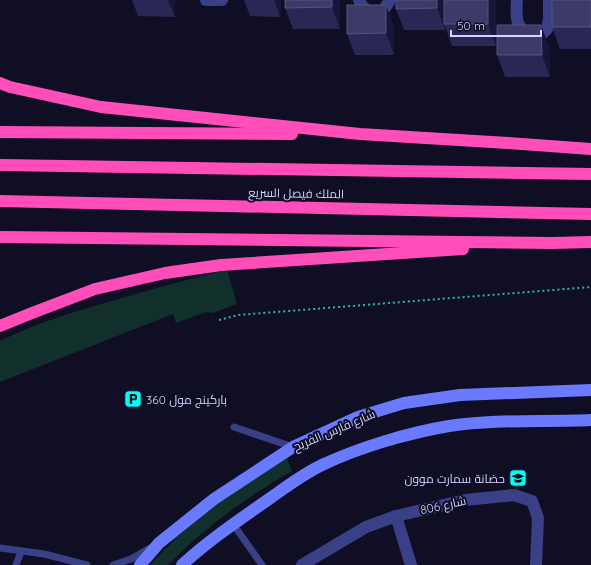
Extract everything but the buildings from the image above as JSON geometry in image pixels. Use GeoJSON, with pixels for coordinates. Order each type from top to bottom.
{"type":"FeatureCollection","features":[{"type":"Feature","properties":{"kind":"highway"},"geometry":{"type":"LineString","coordinates":[[0,83],[10,88],[101,107],[360,134],[591,149]]}},
{"type":"Feature","properties":{"kind":"highway"},"geometry":{"type":"LineString","coordinates":[[0,132],[360,134]]}},
{"type":"Feature","properties":{"kind":"highway","name":"الملك فيصل السريع"},"geometry":{"type":"LineString","coordinates":[[0,165],[591,174]]}},
{"type":"Feature","properties":{"kind":"highway","name":"الملك فيصل السريع"},"geometry":{"type":"LineString","coordinates":[[0,201],[591,214]]}},
{"type":"Feature","properties":{"kind":"highway"},"geometry":{"type":"LineString","coordinates":[[0,237],[552,243],[591,242]]}},
{"type":"Feature","properties":{"kind":"highway"},"geometry":{"type":"LineString","coordinates":[[0,326],[32,312],[95,289],[165,272],[221,265],[552,243]]}},
{"type":"Feature","properties":{"kind":"street"},"geometry":{"type":"LineString","coordinates":[[206,0],[222,0]]}},
{"type":"Feature","properties":{"kind":"street"},"geometry":{"type":"LineString","coordinates":[[359,0],[363,8],[369,11],[383,11],[390,0]]}},
{"type":"Feature","properties":{"kind":"street"},"geometry":{"type":"LineString","coordinates":[[517,0],[516,20],[521,30],[527,36],[540,36],[547,29],[549,18],[549,0]]}},
{"type":"Feature","properties":{"kind":"street","name":"شارع فارس الفريح"},"geometry":{"type":"LineString","coordinates":[[140,565],[159,543],[214,498],[293,447],[358,417],[404,403],[460,395],[591,390]]}},
{"type":"Feature","properties":{"kind":"street"},"geometry":{"type":"LineString","coordinates":[[182,565],[210,541],[294,481],[320,466],[342,456],[400,437],[450,426],[493,422],[591,420]]}},
{"type":"Feature","properties":{"kind":"street","name":"شارع 806"},"geometry":{"type":"LineString","coordinates":[[302,565],[366,527],[396,516],[465,500],[514,495],[532,501],[538,518],[536,565]]}},
{"type":"Feature","properties":{"kind":"street"},"geometry":{"type":"LineString","coordinates":[[396,516],[411,565]]}},
{"type":"Feature","properties":{"kind":"lane"},"geometry":{"type":"LineString","coordinates":[[234,427],[293,447]]}},
{"type":"Feature","properties":{"kind":"lane"},"geometry":{"type":"LineString","coordinates":[[233,524],[262,565]]}},
{"type":"Feature","properties":{"kind":"lane"},"geometry":{"type":"LineString","coordinates":[[113,565],[131,560],[159,543]]}},
{"type":"Feature","properties":{"kind":"lane"},"geometry":{"type":"LineString","coordinates":[[0,548],[44,554],[87,565]]}},
{"type":"Feature","properties":{"kind":"lane"},"geometry":{"type":"LineString","coordinates":[[16,565],[21,552]]}},
{"type":"Feature","properties":{"kind":"path"},"geometry":{"type":"LineString","coordinates":[[219,320],[238,315],[591,287]]}},
{"type":"Feature","properties":{"kind":"green space"},"geometry":{"type":"Polygon","coordinates":[[[227,270],[237,304],[213,313],[206,312],[176,323],[173,314],[0,382],[0,341],[42,323],[71,313],[157,288],[227,270]]]}},
{"type":"Feature","properties":{"kind":"green space"},"geometry":{"type":"Polygon","coordinates":[[[287,458],[292,471],[259,491],[212,525],[168,565],[150,565],[177,537],[218,502],[287,458]]]}},
{"type":"Feature","properties":{"kind":"place","name":"باركينج مول 360"},"geometry":{"type":"Point","coordinates":[133,399]}},
{"type":"Feature","properties":{"kind":"place","name":"حضانة سمارت موون"},"geometry":{"type":"Point","coordinates":[518,478]}}]}
